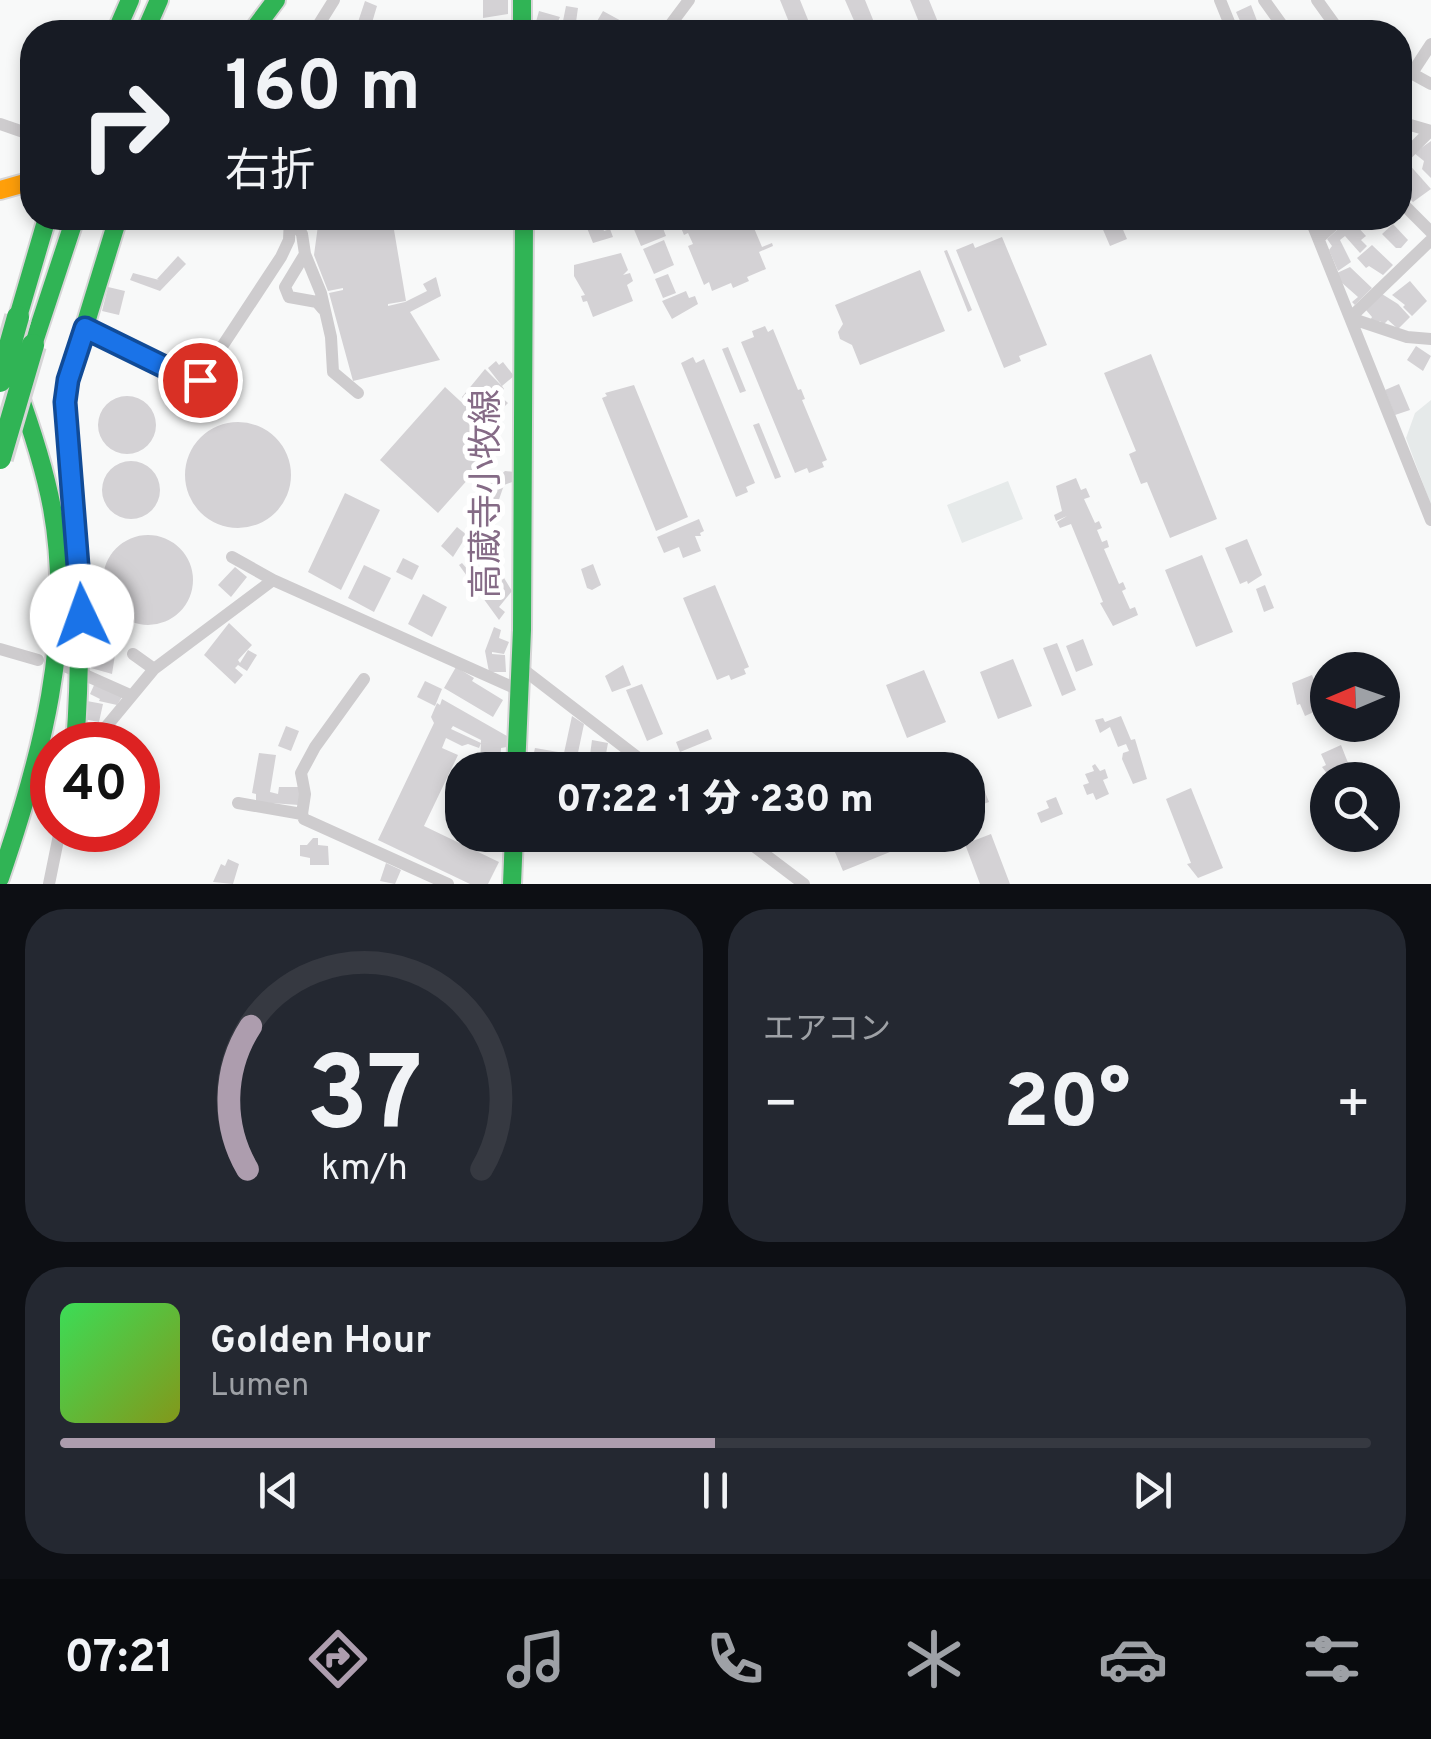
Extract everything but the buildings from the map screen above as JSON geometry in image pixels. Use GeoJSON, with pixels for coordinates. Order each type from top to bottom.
{"type":"FeatureCollection","features":[{"type":"Feature","properties":{"kind":"main road"},"geometry":{"type":"LineString","coordinates":[[0,381],[44,230]]}},
{"type":"Feature","properties":{"kind":"main road"},"geometry":{"type":"LineString","coordinates":[[0,459],[70,230]]}},
{"type":"Feature","properties":{"kind":"main road"},"geometry":{"type":"LineString","coordinates":[[75,722],[76,515],[65,402],[68,380],[114,230]]}},
{"type":"Feature","properties":{"kind":"main road","name":"高蔵寺小牧線"},"geometry":{"type":"LineString","coordinates":[[517,752],[524,230]]}},
{"type":"Feature","properties":{"kind":"main road"},"geometry":{"type":"LineString","coordinates":[[0,353],[43,456],[56,522],[60,584],[59,635],[42,746],[26,807],[0,878]]}},
{"type":"Feature","properties":{"kind":"main road"},"geometry":{"type":"LineString","coordinates":[[512,884],[513,852]]}},
{"type":"Feature","properties":{"kind":"street"},"geometry":{"type":"LineString","coordinates":[[674,20],[690,0]]}},
{"type":"Feature","properties":{"kind":"street"},"geometry":{"type":"LineString","coordinates":[[1412,64],[1431,44]]}},
{"type":"Feature","properties":{"kind":"street"},"geometry":{"type":"LineString","coordinates":[[1412,149],[1430,131]]}},
{"type":"Feature","properties":{"kind":"street"},"geometry":{"type":"LineString","coordinates":[[1412,213],[1431,232]]}},
{"type":"Feature","properties":{"kind":"street"},"geometry":{"type":"LineString","coordinates":[[85,328],[193,381],[200,380],[281,257],[289,230]]}},
{"type":"Feature","properties":{"kind":"street"},"geometry":{"type":"LineString","coordinates":[[299,230],[316,275],[330,336],[333,372],[358,393]]}},
{"type":"Feature","properties":{"kind":"street"},"geometry":{"type":"LineString","coordinates":[[1315,230],[1431,520]]}},
{"type":"Feature","properties":{"kind":"street"},"geometry":{"type":"LineString","coordinates":[[1319,238],[1328,230]]}},
{"type":"Feature","properties":{"kind":"street"},"geometry":{"type":"LineString","coordinates":[[1350,318],[1431,240]]}},
{"type":"Feature","properties":{"kind":"street"},"geometry":{"type":"LineString","coordinates":[[305,254],[286,292],[289,297],[317,302],[323,309]]}},
{"type":"Feature","properties":{"kind":"street"},"geometry":{"type":"LineString","coordinates":[[1350,318],[1406,337],[1431,338]]}},
{"type":"Feature","properties":{"kind":"street"},"geometry":{"type":"LineString","coordinates":[[232,557],[273,580],[520,678],[628,752]]}},
{"type":"Feature","properties":{"kind":"street"},"geometry":{"type":"LineString","coordinates":[[108,722],[154,669],[273,580]]}},
{"type":"Feature","properties":{"kind":"street"},"geometry":{"type":"LineString","coordinates":[[0,649],[38,660]]}},
{"type":"Feature","properties":{"kind":"street"},"geometry":{"type":"LineString","coordinates":[[134,654],[154,669]]}},
{"type":"Feature","properties":{"kind":"street"},"geometry":{"type":"LineString","coordinates":[[74,670],[130,695]]}},
{"type":"Feature","properties":{"kind":"street"},"geometry":{"type":"LineString","coordinates":[[364,679],[301,773],[304,819],[448,884]]}},
{"type":"Feature","properties":{"kind":"street"},"geometry":{"type":"LineString","coordinates":[[238,803],[302,814]]}},
{"type":"Feature","properties":{"kind":"street"},"geometry":{"type":"LineString","coordinates":[[48,884],[55,852]]}},
{"type":"Feature","properties":{"kind":"street"},"geometry":{"type":"LineString","coordinates":[[762,852],[804,884]]}},
{"type":"Feature","properties":{"kind":"shaded area"},"geometry":{"type":"Polygon","coordinates":[[[1431,400],[1431,505],[1406,438],[1415,413],[1431,400]]]}},
{"type":"Feature","properties":{"kind":"shaded area"},"geometry":{"type":"Polygon","coordinates":[[[1008,481],[1023,519],[962,543],[947,505],[1008,481]]]}},
{"type":"Feature","properties":{"kind":"traffic: fast"},"geometry":{"type":"LineString","coordinates":[[121,20],[130,0]]}},
{"type":"Feature","properties":{"kind":"traffic: fast"},"geometry":{"type":"LineString","coordinates":[[150,20],[159,0]]}},
{"type":"Feature","properties":{"kind":"traffic: fast"},"geometry":{"type":"LineString","coordinates":[[261,20],[276,0]]}},
{"type":"Feature","properties":{"kind":"traffic: fast"},"geometry":{"type":"LineString","coordinates":[[522,0],[522,20]]}},
{"type":"Feature","properties":{"kind":"traffic: fast"},"geometry":{"type":"LineString","coordinates":[[18,317],[43,230]]}},
{"type":"Feature","properties":{"kind":"traffic: fast"},"geometry":{"type":"LineString","coordinates":[[33,345],[71,230]]}},
{"type":"Feature","properties":{"kind":"traffic: fast"},"geometry":{"type":"LineString","coordinates":[[76,722],[78,574],[65,402],[114,230]]}},
{"type":"Feature","properties":{"kind":"traffic: fast"},"geometry":{"type":"LineString","coordinates":[[517,752],[522,630],[524,230]]}},
{"type":"Feature","properties":{"kind":"traffic: fast"},"geometry":{"type":"LineString","coordinates":[[0,381],[18,317]]}},
{"type":"Feature","properties":{"kind":"traffic: fast"},"geometry":{"type":"LineString","coordinates":[[0,458],[33,345]]}},
{"type":"Feature","properties":{"kind":"traffic: fast"},"geometry":{"type":"LineString","coordinates":[[0,878],[41,742],[56,650],[59,603],[52,508],[15,383]]}},
{"type":"Feature","properties":{"kind":"traffic: fast"},"geometry":{"type":"LineString","coordinates":[[512,884],[513,852]]}},
{"type":"Feature","properties":{"kind":"traffic: slow"},"geometry":{"type":"LineString","coordinates":[[0,190],[20,184]]}},
{"type":"Feature","properties":{"kind":"route"},"geometry":{"type":"LineString","coordinates":[[82,616],[65,402],[85,328],[193,381],[200,380]]}}]}
